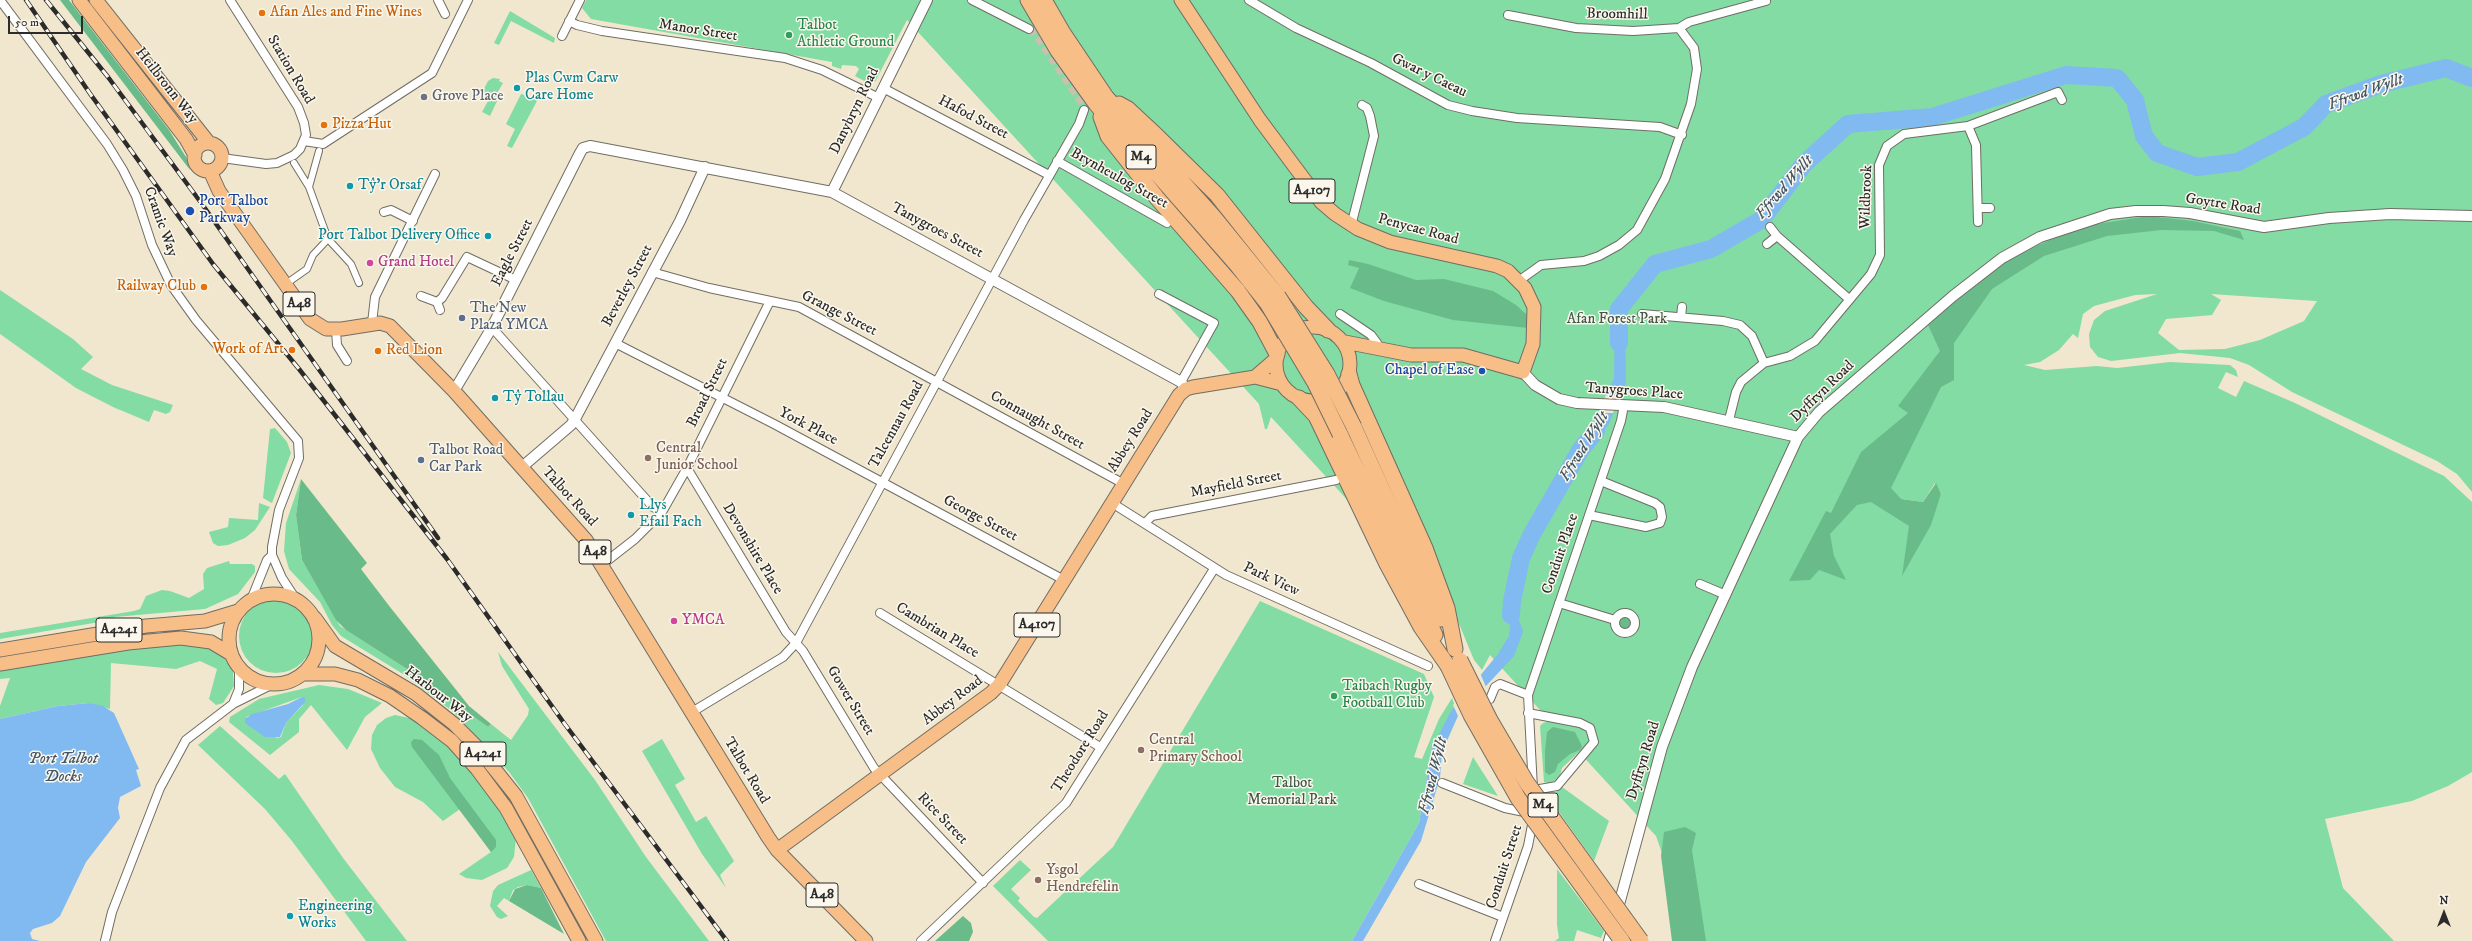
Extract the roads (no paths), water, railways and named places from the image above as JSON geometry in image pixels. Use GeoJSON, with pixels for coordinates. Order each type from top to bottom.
{"type":"FeatureCollection","features":[{"type":"Feature","properties":{"kind":"highway","name":"M4"},"geometry":{"type":"LineString","coordinates":[[1028,0],[1058,51],[1095,104],[1218,222],[1327,374],[1354,427],[1454,658],[1471,715],[1518,798],[1622,941]]}},
{"type":"Feature","properties":{"kind":"highway","name":"M4"},"geometry":{"type":"LineString","coordinates":[[1044,0],[1063,33],[1095,104]]}},
{"type":"Feature","properties":{"kind":"highway"},"geometry":{"type":"LineString","coordinates":[[1095,104],[1128,110],[1217,195],[1306,307],[1328,330]]}},
{"type":"Feature","properties":{"kind":"highway"},"geometry":{"type":"LineString","coordinates":[[1095,104],[1108,136],[1179,225],[1238,291],[1260,322],[1277,356]]}},
{"type":"Feature","properties":{"kind":"highway","name":"M4"},"geometry":{"type":"LineString","coordinates":[[1273,300],[1423,606],[1527,783],[1641,941]]}},
{"type":"Feature","properties":{"kind":"highway"},"geometry":{"type":"LineString","coordinates":[[1350,369],[1352,385],[1425,548],[1447,608],[1454,658]]}},
{"type":"Feature","properties":{"kind":"highway"},"geometry":{"type":"LineString","coordinates":[[1298,398],[1316,416],[1387,564],[1421,627],[1454,658]]}},
{"type":"Feature","properties":{"kind":"main road","name":"Heilbronn Way"},"geometry":{"type":"LineString","coordinates":[[79,0],[186,139],[195,155]]}},
{"type":"Feature","properties":{"kind":"main road","name":"Heilbronn Way"},"geometry":{"type":"LineString","coordinates":[[96,0],[209,143]]}},
{"type":"Feature","properties":{"kind":"main road","name":"Penycae Road"},"geometry":{"type":"LineString","coordinates":[[1181,0],[1248,104],[1321,202],[1352,226],[1390,242],[1497,266],[1520,280]]}},
{"type":"Feature","properties":{"kind":"main road"},"geometry":{"type":"LineString","coordinates":[[209,143],[217,146],[222,158],[219,166],[210,171],[198,165],[195,155],[198,148],[209,143]]}},
{"type":"Feature","properties":{"kind":"main road","name":"Talbot Road"},"geometry":{"type":"LineString","coordinates":[[210,171],[219,191],[308,316],[320,327],[336,330],[372,323],[390,326],[454,392],[586,540],[777,850],[866,941]]}},
{"type":"Feature","properties":{"kind":"main road","name":"A4107"},"geometry":{"type":"LineString","coordinates":[[1520,280],[1531,297],[1534,307],[1533,344],[1524,372]]}},
{"type":"Feature","properties":{"kind":"main road"},"geometry":{"type":"LineString","coordinates":[[1254,377],[1277,356],[1284,341],[1301,329],[1311,327],[1328,330],[1345,342],[1376,349],[1411,355],[1463,355],[1524,372]]}},
{"type":"Feature","properties":{"kind":"main road"},"geometry":{"type":"LineString","coordinates":[[1345,342],[1350,369]]}},
{"type":"Feature","properties":{"kind":"main road"},"geometry":{"type":"LineString","coordinates":[[1277,356],[1277,372],[1282,384],[1298,398],[1316,401],[1328,398],[1338,392],[1350,369],[1376,349]]}},
{"type":"Feature","properties":{"kind":"main road"},"geometry":{"type":"LineString","coordinates":[[1184,386],[1254,377],[1282,384]]}},
{"type":"Feature","properties":{"kind":"main road","name":"Abbey Road"},"geometry":{"type":"LineString","coordinates":[[777,850],[991,693],[999,685],[1184,386]]}},
{"type":"Feature","properties":{"kind":"main road","name":"A4241"},"geometry":{"type":"LineString","coordinates":[[0,650],[146,626],[205,621],[238,611],[251,600],[261,595],[275,593],[295,598],[304,604],[315,618],[319,644],[314,661],[302,674],[291,680],[273,684],[255,680],[239,668],[231,654],[229,632],[238,611]]}},
{"type":"Feature","properties":{"kind":"main road","name":"Harbour Way"},"geometry":{"type":"LineString","coordinates":[[315,618],[335,646],[416,694],[454,724],[477,747],[516,796],[596,941]]}},
{"type":"Feature","properties":{"kind":"main road","name":"A4241"},"geometry":{"type":"LineString","coordinates":[[0,664],[128,643],[181,638],[210,642],[231,654]]}},
{"type":"Feature","properties":{"kind":"main road","name":"Harbour Way"},"geometry":{"type":"LineString","coordinates":[[302,674],[335,674],[358,680],[390,696],[422,718],[452,742],[477,769],[506,808],[579,941]]}},
{"type":"Feature","properties":{"kind":"street","name":"Cramic Way"},"geometry":{"type":"LineString","coordinates":[[0,0],[107,144],[123,170],[136,196],[152,245],[171,284],[205,331],[292,432],[300,449],[299,458],[278,510],[272,555]]}},
{"type":"Feature","properties":{"kind":"street","name":"Station Road"},"geometry":{"type":"LineString","coordinates":[[230,0],[298,107],[304,123],[304,141]]}},
{"type":"Feature","properties":{"kind":"street"},"geometry":{"type":"LineString","coordinates":[[438,0],[445,14]]}},
{"type":"Feature","properties":{"kind":"street"},"geometry":{"type":"LineString","coordinates":[[222,158],[266,164],[278,163],[294,156],[304,141],[323,144],[432,73],[468,0]]}},
{"type":"Feature","properties":{"kind":"street"},"geometry":{"type":"LineString","coordinates":[[562,36],[580,0]]}},
{"type":"Feature","properties":{"kind":"street","name":"Danybryn Road"},"geometry":{"type":"LineString","coordinates":[[832,192],[927,0]]}},
{"type":"Feature","properties":{"kind":"street"},"geometry":{"type":"LineString","coordinates":[[972,0],[1028,29]]}},
{"type":"Feature","properties":{"kind":"street","name":"Gwar y Caeau"},"geometry":{"type":"LineString","coordinates":[[1249,0],[1296,28],[1371,63],[1448,105],[1472,112],[1517,118],[1660,127],[1682,135]]}},
{"type":"Feature","properties":{"kind":"street","name":"Broomhill"},"geometry":{"type":"LineString","coordinates":[[1508,15],[1576,28],[1609,31],[1679,28],[1689,22],[1766,1]]}},
{"type":"Feature","properties":{"kind":"street","name":"Manor Street"},"geometry":{"type":"LineString","coordinates":[[569,21],[577,25],[602,31],[785,58],[822,70],[879,98]]}},
{"type":"Feature","properties":{"kind":"street"},"geometry":{"type":"LineString","coordinates":[[1520,280],[1541,265],[1584,261],[1619,245],[1637,230],[1665,179],[1682,135],[1691,104],[1697,69],[1694,48],[1679,28]]}},
{"type":"Feature","properties":{"kind":"street","name":"Hafod Street"},"geometry":{"type":"LineString","coordinates":[[883,88],[1049,175]]}},
{"type":"Feature","properties":{"kind":"street","name":"Wildbrook"},"geometry":{"type":"LineString","coordinates":[[1729,420],[1739,387],[1764,363],[1790,356],[1815,341],[1871,274],[1880,255],[1879,165],[1887,146],[1904,134],[1968,126],[2058,92],[2062,100]]}},
{"type":"Feature","properties":{"kind":"street","name":"Talcennau Road"},"geometry":{"type":"LineString","coordinates":[[692,712],[783,657],[796,643],[1049,175],[1078,124],[1095,104]]}},
{"type":"Feature","properties":{"kind":"street"},"geometry":{"type":"LineString","coordinates":[[1352,226],[1374,136],[1368,112],[1362,105]]}},
{"type":"Feature","properties":{"kind":"street"},"geometry":{"type":"LineString","coordinates":[[1968,126],[1976,145],[1978,222]]}},
{"type":"Feature","properties":{"kind":"street","name":"Tanygroes Street"},"geometry":{"type":"LineString","coordinates":[[584,148],[590,146],[832,192],[1184,386]]}},
{"type":"Feature","properties":{"kind":"street","name":"Eagle Street"},"geometry":{"type":"LineString","coordinates":[[454,392],[491,329],[584,148]]}},
{"type":"Feature","properties":{"kind":"street"},"geometry":{"type":"LineString","coordinates":[[309,187],[319,151]]}},
{"type":"Feature","properties":{"kind":"street","name":"Brynheulog Street"},"geometry":{"type":"LineString","coordinates":[[1057,161],[1168,223]]}},
{"type":"Feature","properties":{"kind":"street"},"geometry":{"type":"LineString","coordinates":[[294,163],[309,187],[328,239],[351,264],[359,283]]}},
{"type":"Feature","properties":{"kind":"street","name":"Beverley Street"},"geometry":{"type":"LineString","coordinates":[[522,468],[571,425],[575,419],[680,221],[705,167]]}},
{"type":"Feature","properties":{"kind":"street"},"geometry":{"type":"LineString","coordinates":[[372,323],[376,297],[435,174]]}},
{"type":"Feature","properties":{"kind":"street"},"geometry":{"type":"LineString","coordinates":[[1978,208],[1990,208]]}},
{"type":"Feature","properties":{"kind":"street"},"geometry":{"type":"LineString","coordinates":[[384,212],[391,210],[413,221]]}},
{"type":"Feature","properties":{"kind":"street","name":"Goytre Road"},"geometry":{"type":"LineString","coordinates":[[2002,258],[2040,237],[2110,214],[2136,211],[2190,213],[2264,227],[2328,218],[2390,214],[2472,216]]}},
{"type":"Feature","properties":{"kind":"street"},"geometry":{"type":"LineString","coordinates":[[1770,227],[1777,236],[1849,299]]}},
{"type":"Feature","properties":{"kind":"street"},"geometry":{"type":"LineString","coordinates":[[1767,244],[1777,236]]}},
{"type":"Feature","properties":{"kind":"street"},"geometry":{"type":"LineString","coordinates":[[290,281],[308,269],[313,255],[328,239]]}},
{"type":"Feature","properties":{"kind":"street"},"geometry":{"type":"LineString","coordinates":[[437,302],[442,298],[467,257],[516,280]]}},
{"type":"Feature","properties":{"kind":"street","name":"Dyffryn Road"},"geometry":{"type":"LineString","coordinates":[[1609,941],[1662,748],[1692,668],[1798,436],[1825,407],[1953,296],[2002,258]]}},
{"type":"Feature","properties":{"kind":"street","name":"Grange Street"},"geometry":{"type":"LineString","coordinates":[[652,272],[709,288],[799,307],[937,382]]}},
{"type":"Feature","properties":{"kind":"street"},"geometry":{"type":"LineString","coordinates":[[1159,294],[1214,323],[1184,386]]}},
{"type":"Feature","properties":{"kind":"street"},"geometry":{"type":"LineString","coordinates":[[421,296],[437,302],[440,310]]}},
{"type":"Feature","properties":{"kind":"street","name":"Broad Street"},"geometry":{"type":"LineString","coordinates":[[602,564],[635,539],[662,512],[687,468],[770,301]]}},
{"type":"Feature","properties":{"kind":"street"},"geometry":{"type":"LineString","coordinates":[[1681,317],[1682,308]]}},
{"type":"Feature","properties":{"kind":"street"},"geometry":{"type":"LineString","coordinates":[[1340,314],[1371,335],[1377,343],[1376,349]]}},
{"type":"Feature","properties":{"kind":"street"},"geometry":{"type":"LineString","coordinates":[[1642,314],[1723,321],[1740,325],[1752,336],[1764,363]]}},
{"type":"Feature","properties":{"kind":"street"},"geometry":{"type":"LineString","coordinates":[[491,329],[496,331],[653,507],[662,512]]}},
{"type":"Feature","properties":{"kind":"street"},"geometry":{"type":"LineString","coordinates":[[336,330],[337,345],[347,360]]}},
{"type":"Feature","properties":{"kind":"street","name":"York Place"},"geometry":{"type":"LineString","coordinates":[[614,343],[721,397],[882,482]]}},
{"type":"Feature","properties":{"kind":"street","name":"Tanygroes Place"},"geometry":{"type":"LineString","coordinates":[[1524,372],[1536,386],[1559,399],[1577,403],[1664,407],[1798,436]]}},
{"type":"Feature","properties":{"kind":"street","name":"Connaught Street"},"geometry":{"type":"LineString","coordinates":[[937,382],[1124,484]]}},
{"type":"Feature","properties":{"kind":"street","name":"Conduit Place"},"geometry":{"type":"LineString","coordinates":[[1538,800],[1534,790],[1528,695],[1601,480],[1620,405]]}},
{"type":"Feature","properties":{"kind":"street","name":"Devonshire Place"},"geometry":{"type":"LineString","coordinates":[[687,468],[786,632],[796,643]]}},
{"type":"Feature","properties":{"kind":"street","name":"Mayfield Street"},"geometry":{"type":"LineString","coordinates":[[1145,523],[1152,516],[1336,480]]}},
{"type":"Feature","properties":{"kind":"street"},"geometry":{"type":"LineString","coordinates":[[1588,515],[1646,527],[1660,523],[1662,512],[1656,503],[1601,480]]}},
{"type":"Feature","properties":{"kind":"street","name":"George Street"},"geometry":{"type":"LineString","coordinates":[[882,482],[1064,580]]}},
{"type":"Feature","properties":{"kind":"street","name":"Park View"},"geometry":{"type":"LineString","coordinates":[[1112,503],[1214,569],[1428,666]]}},
{"type":"Feature","properties":{"kind":"street"},"geometry":{"type":"LineString","coordinates":[[251,600],[267,560],[272,555],[282,578],[295,598]]}},
{"type":"Feature","properties":{"kind":"street","name":"Theodore Road"},"geometry":{"type":"LineString","coordinates":[[921,941],[1066,803],[1214,569]]}},
{"type":"Feature","properties":{"kind":"street"},"geometry":{"type":"LineString","coordinates":[[1700,584],[1726,595]]}},
{"type":"Feature","properties":{"kind":"street"},"geometry":{"type":"LineString","coordinates":[[1559,603],[1615,620]]}},
{"type":"Feature","properties":{"kind":"street","name":"Cambrian Place"},"geometry":{"type":"LineString","coordinates":[[880,613],[1100,748]]}},
{"type":"Feature","properties":{"kind":"street","name":"Gower Street"},"geometry":{"type":"LineString","coordinates":[[796,643],[880,775]]}},
{"type":"Feature","properties":{"kind":"street"},"geometry":{"type":"LineString","coordinates":[[233,704],[239,689],[239,668]]}},
{"type":"Feature","properties":{"kind":"street"},"geometry":{"type":"LineString","coordinates":[[105,941],[112,912],[166,774],[186,740],[233,704],[273,684]]}},
{"type":"Feature","properties":{"kind":"street"},"geometry":{"type":"LineString","coordinates":[[1490,699],[1495,687],[1500,684],[1528,695]]}},
{"type":"Feature","properties":{"kind":"street"},"geometry":{"type":"LineString","coordinates":[[1528,713],[1534,712],[1590,728],[1594,742],[1557,786],[1534,790]]}},
{"type":"Feature","properties":{"kind":"street","name":"Rice Street"},"geometry":{"type":"LineString","coordinates":[[880,775],[983,883]]}},
{"type":"Feature","properties":{"kind":"street"},"geometry":{"type":"LineString","coordinates":[[1442,784],[1506,808],[1536,815]]}},
{"type":"Feature","properties":{"kind":"street","name":"Conduit Street"},"geometry":{"type":"LineString","coordinates":[[1495,941],[1528,846],[1536,815],[1538,800]]}},
{"type":"Feature","properties":{"kind":"street"},"geometry":{"type":"LineString","coordinates":[[1418,884],[1503,917]]}},
{"type":"Feature","properties":{"kind":"water"},"geometry":{"type":"Polygon","coordinates":[[[1615,319],[1625,319],[1626,382],[1609,424],[1584,452],[1577,445],[1598,413],[1614,378],[1615,319]]]}},
{"type":"Feature","properties":{"kind":"water"},"geometry":{"type":"Polygon","coordinates":[[[1510,590],[1519,594],[1515,607],[1523,632],[1514,656],[1458,716],[1442,752],[1440,778],[1421,841],[1363,941],[1352,941],[1419,823],[1432,748],[1451,711],[1498,654],[1509,636],[1510,626],[1507,601],[1510,590]]]}},
{"type":"Feature","properties":{"kind":"water"},"geometry":{"type":"Polygon","coordinates":[[[302,697],[305,698],[305,702],[286,723],[280,737],[265,737],[245,723],[245,719],[252,714],[288,704],[302,697]]]}},
{"type":"Feature","properties":{"kind":"water","name":"Port Talbot Docks"},"geometry":{"type":"Polygon","coordinates":[[[89,703],[103,706],[114,713],[139,769],[136,770],[141,786],[120,797],[118,808],[120,818],[86,862],[60,916],[52,923],[33,929],[30,933],[32,939],[40,941],[0,941],[0,719],[58,706],[89,703]]]}},
{"type":"Feature","properties":{"kind":"waterway","name":"Ffrwd Wyllt"},"geometry":{"type":"LineString","coordinates":[[1619,343],[1619,309],[1655,264],[1711,249],[1761,220],[1804,164],[1848,124],[1932,117],[2066,75],[2117,78],[2135,100],[2144,136],[2157,153],[2197,167],[2238,162],[2304,127],[2326,104],[2381,84],[2446,68],[2472,78]]}},
{"type":"Feature","properties":{"kind":"waterway","name":"Ffrwd Wyllt"},"geometry":{"type":"LineString","coordinates":[[1511,615],[1512,601],[1521,558],[1532,534],[1581,449],[1596,431]]}},
{"type":"Feature","properties":{"kind":"tunnel"},"geometry":{"type":"LineString","coordinates":[[1029,29],[1035,33],[1082,103],[1084,110]]}},
{"type":"Feature","properties":{"kind":"railway"},"geometry":{"type":"LineString","coordinates":[[26,0],[91,95],[213,264],[299,369],[447,559],[564,723],[727,941]]}},
{"type":"Feature","properties":{"kind":"railway"},"geometry":{"type":"LineString","coordinates":[[46,0],[108,77],[202,204],[438,538]]}},
{"type":"Feature","properties":{"kind":"place","name":"Afan Ales and Fine Wines"},"geometry":{"type":"Point","coordinates":[262,13]}},
{"type":"Feature","properties":{"kind":"place","name":"Talbot Athletic Ground"},"geometry":{"type":"Point","coordinates":[789,35]}},
{"type":"Feature","properties":{"kind":"place","name":"Plas Cwm Carw Care Home"},"geometry":{"type":"Point","coordinates":[517,88]}},
{"type":"Feature","properties":{"kind":"place","name":"Grove Place"},"geometry":{"type":"Point","coordinates":[424,97]}},
{"type":"Feature","properties":{"kind":"place","name":"Pizza Hut"},"geometry":{"type":"Point","coordinates":[324,125]}},
{"type":"Feature","properties":{"kind":"place","name":"Tŷ’r Orsaf"},"geometry":{"type":"Point","coordinates":[350,186]}},
{"type":"Feature","properties":{"kind":"place","name":"Port Talbot Parkway"},"geometry":{"type":"Point","coordinates":[190,211]}},
{"type":"Feature","properties":{"kind":"place","name":"Port Talbot Delivery Office"},"geometry":{"type":"Point","coordinates":[488,236]}},
{"type":"Feature","properties":{"kind":"place","name":"Grand Hotel"},"geometry":{"type":"Point","coordinates":[370,263]}},
{"type":"Feature","properties":{"kind":"place","name":"Railway Club"},"geometry":{"type":"Point","coordinates":[204,287]}},
{"type":"Feature","properties":{"kind":"place","name":"The New Plaza YMCA"},"geometry":{"type":"Point","coordinates":[462,318]}},
{"type":"Feature","properties":{"kind":"place","name":"Work of Art"},"geometry":{"type":"Point","coordinates":[292,350]}},
{"type":"Feature","properties":{"kind":"place","name":"Red Lion"},"geometry":{"type":"Point","coordinates":[378,351]}},
{"type":"Feature","properties":{"kind":"place","name":"Chapel of Ease"},"geometry":{"type":"Point","coordinates":[1482,371]}},
{"type":"Feature","properties":{"kind":"place","name":"Tŷ Tollau"},"geometry":{"type":"Point","coordinates":[495,398]}},
{"type":"Feature","properties":{"kind":"place","name":"Central Junior School"},"geometry":{"type":"Point","coordinates":[648,458]}},
{"type":"Feature","properties":{"kind":"place","name":"Talbot Road Car Park"},"geometry":{"type":"Point","coordinates":[421,460]}},
{"type":"Feature","properties":{"kind":"place","name":"Llys Efail Fach"},"geometry":{"type":"Point","coordinates":[631,515]}},
{"type":"Feature","properties":{"kind":"place","name":"YMCA"},"geometry":{"type":"Point","coordinates":[674,621]}},
{"type":"Feature","properties":{"kind":"place","name":"Taibach Rugby Football Club"},"geometry":{"type":"Point","coordinates":[1334,696]}},
{"type":"Feature","properties":{"kind":"place","name":"Central Primary School"},"geometry":{"type":"Point","coordinates":[1141,750]}},
{"type":"Feature","properties":{"kind":"place","name":"Ysgol Hendrefelin"},"geometry":{"type":"Point","coordinates":[1038,880]}},
{"type":"Feature","properties":{"kind":"place","name":"Engineering Works"},"geometry":{"type":"Point","coordinates":[290,916]}},
{"type":"Feature","properties":{"kind":"park label","name":"Afan Forest Park"},"geometry":{"type":"Point","coordinates":[1617,320]}},
{"type":"Feature","properties":{"kind":"park label","name":"Talbot Memorial Park"},"geometry":{"type":"Point","coordinates":[1292,792]}}]}
